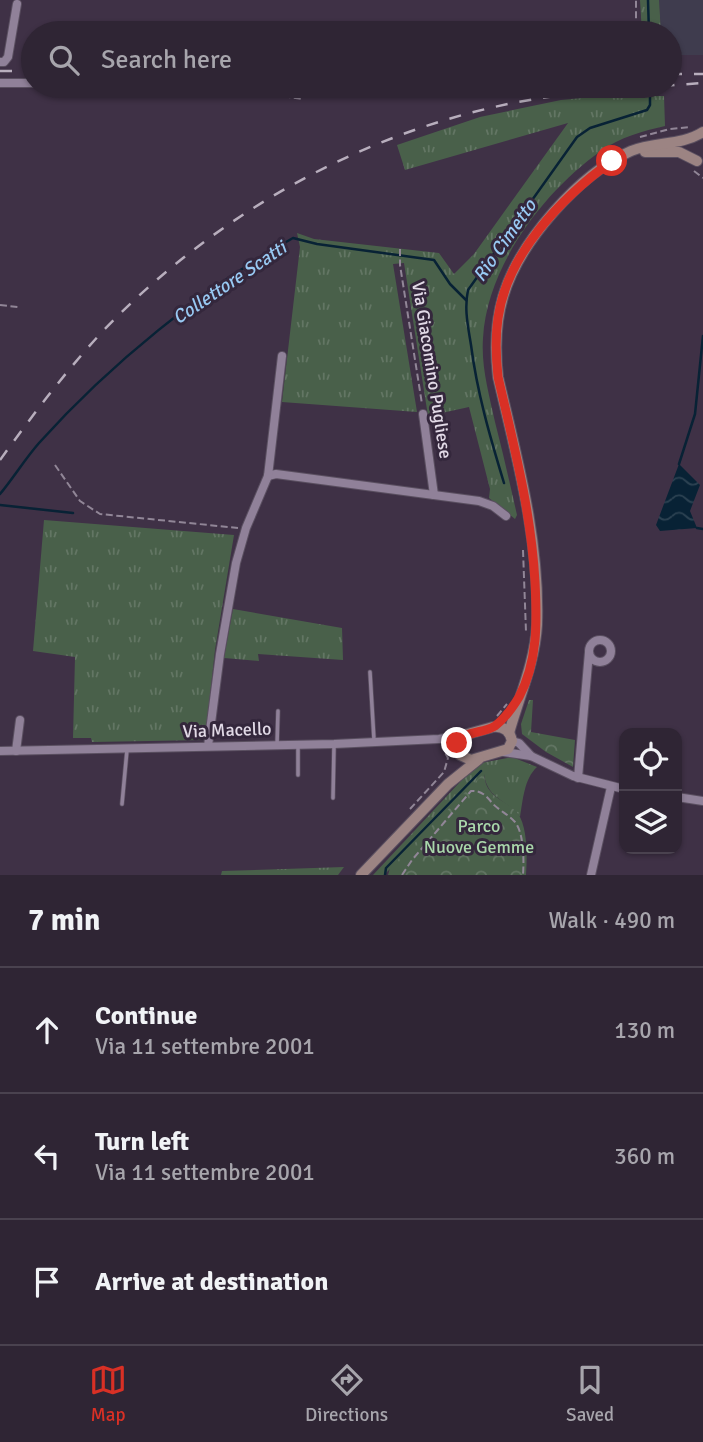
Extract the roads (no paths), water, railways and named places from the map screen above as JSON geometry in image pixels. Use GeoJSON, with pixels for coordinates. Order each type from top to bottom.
{"type":"FeatureCollection","features":[{"type":"Feature","properties":{"kind":"main road"},"geometry":{"type":"LineString","coordinates":[[448,783],[458,751],[457,743],[464,735],[494,723],[507,714],[531,664],[537,624],[529,517],[498,377],[496,337],[503,295],[528,246],[578,188],[612,161],[645,146],[681,141],[699,131]]}},
{"type":"Feature","properties":{"kind":"main road"},"geometry":{"type":"LineString","coordinates":[[699,131],[692,148],[701,165]]}},
{"type":"Feature","properties":{"kind":"main road"},"geometry":{"type":"LineString","coordinates":[[612,161],[650,151],[670,151],[686,155],[701,165]]}},
{"type":"Feature","properties":{"kind":"main road"},"geometry":{"type":"LineString","coordinates":[[458,751],[471,760],[504,752],[511,746],[513,700]]}},
{"type":"Feature","properties":{"kind":"main road"},"geometry":{"type":"LineString","coordinates":[[494,723],[510,737]]}},
{"type":"Feature","properties":{"kind":"main road"},"geometry":{"type":"LineString","coordinates":[[361,875],[448,783],[478,759]]}},
{"type":"Feature","properties":{"kind":"street"},"geometry":{"type":"LineString","coordinates":[[0,62],[4,62],[8,57],[17,4]]}},
{"type":"Feature","properties":{"kind":"street"},"geometry":{"type":"LineString","coordinates":[[0,83],[21,83]]}},
{"type":"Feature","properties":{"kind":"street"},"geometry":{"type":"LineString","coordinates":[[208,746],[236,563],[246,528],[268,476],[282,356]]}},
{"type":"Feature","properties":{"kind":"street","name":"Via Giacomino Pugliese"},"geometry":{"type":"LineString","coordinates":[[423,414],[434,495]]}},
{"type":"Feature","properties":{"kind":"street"},"geometry":{"type":"LineString","coordinates":[[268,476],[276,474],[479,501],[493,506],[506,516]]}},
{"type":"Feature","properties":{"kind":"street"},"geometry":{"type":"LineString","coordinates":[[578,778],[589,652],[596,640],[604,640],[610,644],[612,651],[609,658],[603,662],[596,661],[589,652]]}},
{"type":"Feature","properties":{"kind":"street"},"geometry":{"type":"LineString","coordinates":[[589,670],[596,661]]}},
{"type":"Feature","properties":{"kind":"street"},"geometry":{"type":"LineString","coordinates":[[16,751],[20,720]]}},
{"type":"Feature","properties":{"kind":"street","name":"Via Macello"},"geometry":{"type":"LineString","coordinates":[[0,751],[439,741],[464,735]]}},
{"type":"Feature","properties":{"kind":"street"},"geometry":{"type":"LineString","coordinates":[[510,737],[531,756]]}},
{"type":"Feature","properties":{"kind":"street","name":"Via Macello"},"geometry":{"type":"LineString","coordinates":[[439,741],[458,751]]}},
{"type":"Feature","properties":{"kind":"street"},"geometry":{"type":"LineString","coordinates":[[504,752],[531,756],[578,778],[619,788]]}},
{"type":"Feature","properties":{"kind":"street"},"geometry":{"type":"LineString","coordinates":[[591,875],[611,787]]}},
{"type":"Feature","properties":{"kind":"street"},"geometry":{"type":"LineString","coordinates":[[682,798],[703,801]]}},
{"type":"Feature","properties":{"kind":"lane"},"geometry":{"type":"LineString","coordinates":[[370,672],[374,742]]}},
{"type":"Feature","properties":{"kind":"lane"},"geometry":{"type":"LineString","coordinates":[[277,745],[278,711]]}},
{"type":"Feature","properties":{"kind":"lane"},"geometry":{"type":"LineString","coordinates":[[298,744],[298,775]]}},
{"type":"Feature","properties":{"kind":"lane"},"geometry":{"type":"LineString","coordinates":[[333,798],[334,744]]}},
{"type":"Feature","properties":{"kind":"lane"},"geometry":{"type":"LineString","coordinates":[[122,804],[127,750]]}},
{"type":"Feature","properties":{"kind":"water"},"geometry":{"type":"Polygon","coordinates":[[[679,464],[700,485],[690,511],[697,528],[660,531],[656,525],[679,464]]]}},
{"type":"Feature","properties":{"kind":"waterway","name":"Rio Cimetto"},"geometry":{"type":"LineString","coordinates":[[648,0],[649,21]]}},
{"type":"Feature","properties":{"kind":"waterway","name":"Rio Cimetto"},"geometry":{"type":"LineString","coordinates":[[504,483],[477,380],[467,318],[468,290],[577,137],[590,128],[647,110],[650,98]]}},
{"type":"Feature","properties":{"kind":"waterway","name":"Collettore Scatti"},"geometry":{"type":"LineString","coordinates":[[0,494],[39,443],[126,357],[224,281],[293,238],[317,244],[434,260],[450,284],[466,300]]}},
{"type":"Feature","properties":{"kind":"waterway"},"geometry":{"type":"LineString","coordinates":[[679,464],[695,414],[703,336]]}},
{"type":"Feature","properties":{"kind":"waterway"},"geometry":{"type":"LineString","coordinates":[[0,505],[73,513]]}},
{"type":"Feature","properties":{"kind":"waterway"},"geometry":{"type":"LineString","coordinates":[[697,528],[703,529]]}},
{"type":"Feature","properties":{"kind":"waterway","name":"Rio Cimetto"},"geometry":{"type":"LineString","coordinates":[[385,875],[386,868],[481,771]]}},
{"type":"Feature","properties":{"kind":"railway"},"geometry":{"type":"LineString","coordinates":[[0,71],[21,71]]}},
{"type":"Feature","properties":{"kind":"railway"},"geometry":{"type":"LineString","coordinates":[[682,74],[703,74]]}},
{"type":"Feature","properties":{"kind":"railway"},"geometry":{"type":"LineString","coordinates":[[682,85],[703,83]]}},
{"type":"Feature","properties":{"kind":"railway"},"geometry":{"type":"LineString","coordinates":[[0,460],[102,332],[144,291],[238,218],[288,187],[395,137],[451,118],[544,98]]}},
{"type":"Feature","properties":{"kind":"park label","name":"Parco Nuove Gemme"},"geometry":{"type":"Point","coordinates":[479,836]}}]}
